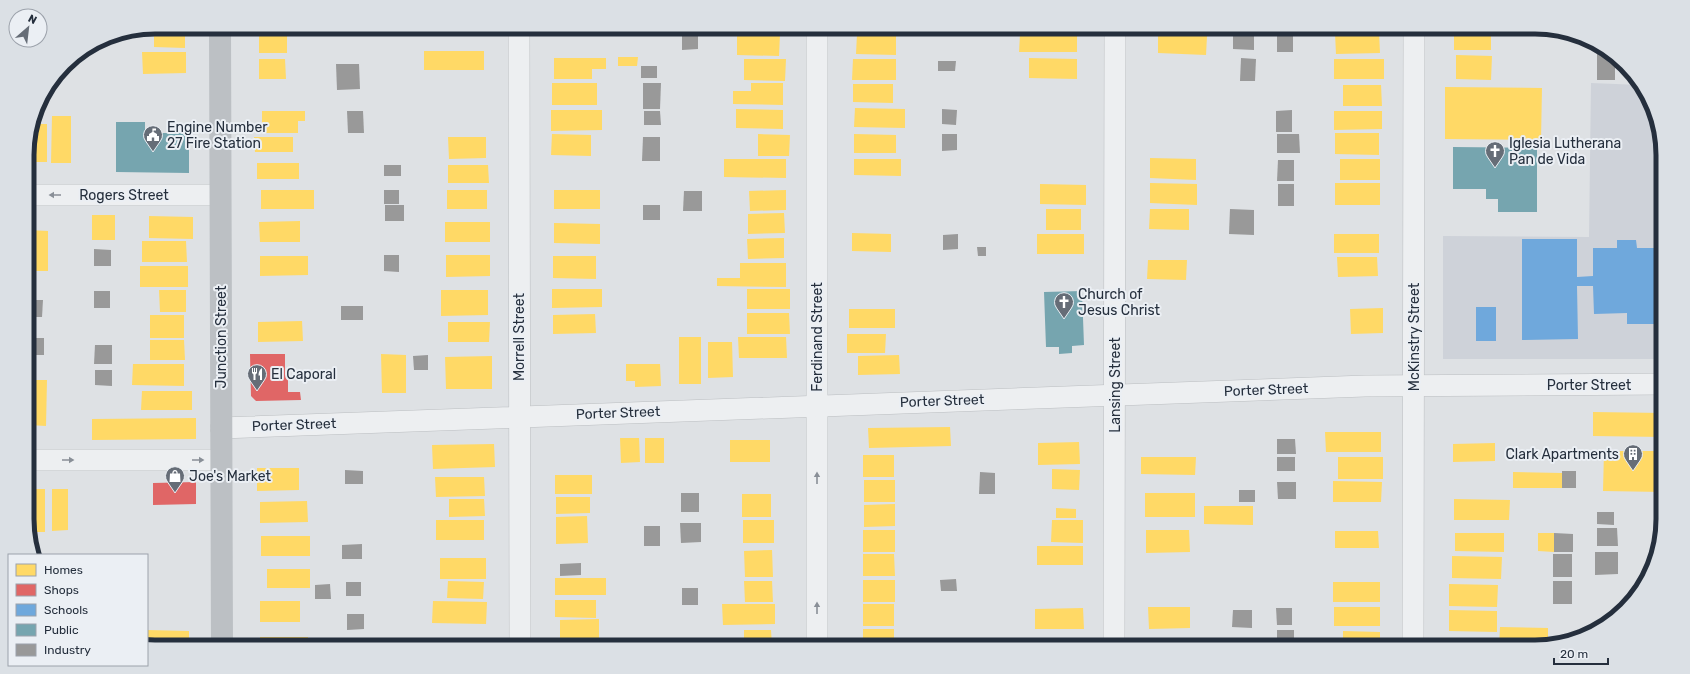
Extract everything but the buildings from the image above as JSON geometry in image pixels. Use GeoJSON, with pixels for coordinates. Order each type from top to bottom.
{"type":"FeatureCollection","features":[{"type":"Feature","properties":{"kind":"street","name":"Junction Street"},"geometry":{"type":"LineString","coordinates":[[220,34],[222,640]]}},
{"type":"Feature","properties":{"kind":"street","name":"Morrell Street"},"geometry":{"type":"LineString","coordinates":[[519,34],[520,640]]}},
{"type":"Feature","properties":{"kind":"street","name":"Ferdinand Street"},"geometry":{"type":"LineString","coordinates":[[816,34],[817,640]]}},
{"type":"Feature","properties":{"kind":"street","name":"Lansing Street"},"geometry":{"type":"LineString","coordinates":[[1114,640],[1115,34]]}},
{"type":"Feature","properties":{"kind":"street","name":"McKinstry Street"},"geometry":{"type":"LineString","coordinates":[[1413,640],[1414,34]]}},
{"type":"Feature","properties":{"kind":"street","name":"Rogers Street"},"geometry":{"type":"LineString","coordinates":[[34,195],[220,195]]}},
{"type":"Feature","properties":{"kind":"street","name":"Porter Street"},"geometry":{"type":"LineString","coordinates":[[221,428],[1115,394],[1414,386],[1656,384]]}},
{"type":"Feature","properties":{"kind":"street"},"geometry":{"type":"LineString","coordinates":[[34,460],[221,460]]}},
{"type":"Feature","properties":{"kind":"shaded area"},"geometry":{"type":"Polygon","coordinates":[[[1591,83],[1633,85],[1644,102],[1650,116],[1655,139],[1656,359],[1443,359],[1443,236],[1589,237],[1591,83]]]}},
{"type":"Feature","properties":{"kind":"place","name":"Engine Number 27 Fire Station"},"geometry":{"type":"Point","coordinates":[153,152]}},
{"type":"Feature","properties":{"kind":"place","name":"Iglesia Lutherana Pan de Vida"},"geometry":{"type":"Point","coordinates":[1495,168]}},
{"type":"Feature","properties":{"kind":"place","name":"Church of Jesus Christ"},"geometry":{"type":"Point","coordinates":[1064,319]}},
{"type":"Feature","properties":{"kind":"place","name":"El Caporal"},"geometry":{"type":"Point","coordinates":[257,391]}},
{"type":"Feature","properties":{"kind":"place","name":"Clark Apartments"},"geometry":{"type":"Point","coordinates":[1633,471]}},
{"type":"Feature","properties":{"kind":"place","name":"Joe's Market"},"geometry":{"type":"Point","coordinates":[175,493]}}]}
